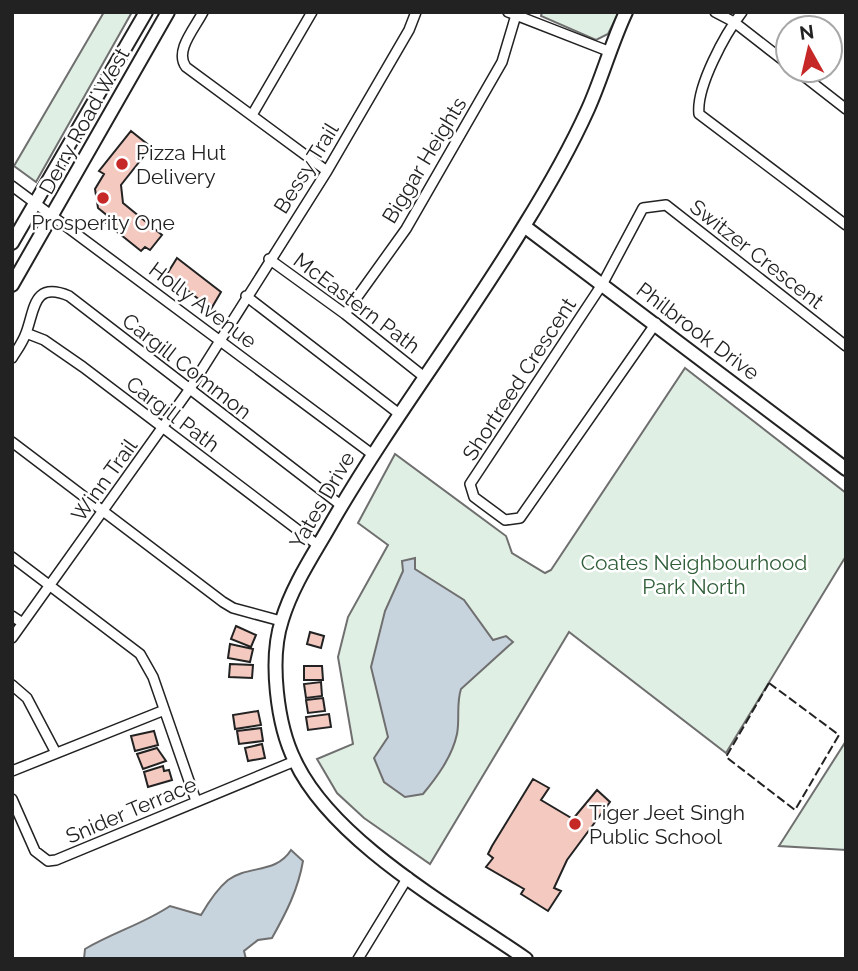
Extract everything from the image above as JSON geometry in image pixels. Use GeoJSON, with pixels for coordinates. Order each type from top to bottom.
{"type":"FeatureCollection","features":[{"type":"Feature","properties":{"kind":"street","name":"Derry Road West"},"geometry":{"type":"LineString","coordinates":[[12,243],[146,12]]}},
{"type":"Feature","properties":{"kind":"street","name":"Derry Road West"},"geometry":{"type":"LineString","coordinates":[[12,285],[168,12]]}},
{"type":"Feature","properties":{"kind":"street"},"geometry":{"type":"LineString","coordinates":[[203,12],[182,50],[182,62],[327,171]]}},
{"type":"Feature","properties":{"kind":"street"},"geometry":{"type":"LineString","coordinates":[[253,116],[312,12]]}},
{"type":"Feature","properties":{"kind":"street","name":"Bessy Trail"},"geometry":{"type":"LineString","coordinates":[[219,339],[327,171],[410,30],[416,12]]}},
{"type":"Feature","properties":{"kind":"street","name":"Yates Drive"},"geometry":{"type":"LineString","coordinates":[[526,959],[408,877],[347,830],[314,793],[295,761],[278,699],[281,621],[305,567],[372,454],[524,226],[589,108],[608,51],[626,12]]}},
{"type":"Feature","properties":{"kind":"street"},"geometry":{"type":"LineString","coordinates":[[715,12],[734,22],[774,53]]}},
{"type":"Feature","properties":{"kind":"street"},"geometry":{"type":"LineString","coordinates":[[741,12],[699,101],[699,114],[846,225]]}},
{"type":"Feature","properties":{"kind":"street"},"geometry":{"type":"LineString","coordinates":[[512,14],[608,51]]}},
{"type":"Feature","properties":{"kind":"street","name":"Biggar Heights"},"geometry":{"type":"LineString","coordinates":[[345,314],[406,229],[502,62],[512,14]]}},
{"type":"Feature","properties":{"kind":"street"},"geometry":{"type":"LineString","coordinates":[[814,84],[846,108]]}},
{"type":"Feature","properties":{"kind":"street","name":"Holly Avenue"},"geometry":{"type":"LineString","coordinates":[[12,186],[372,454]]}},
{"type":"Feature","properties":{"kind":"street","name":"Switzer Crescent"},"geometry":{"type":"LineString","coordinates":[[603,283],[643,208],[666,205],[846,346]]}},
{"type":"Feature","properties":{"kind":"street","name":"Philbrook Drive"},"geometry":{"type":"LineString","coordinates":[[524,226],[844,465]]}},
{"type":"Feature","properties":{"kind":"street","name":"McEastern Path"},"geometry":{"type":"LineString","coordinates":[[270,259],[423,376]]}},
{"type":"Feature","properties":{"kind":"street","name":"Shortreed Crescent"},"geometry":{"type":"LineString","coordinates":[[603,283],[470,484],[474,497],[505,520],[520,518],[656,323]]}},
{"type":"Feature","properties":{"kind":"street","name":"Cargill Common"},"geometry":{"type":"LineString","coordinates":[[26,332],[28,316],[36,300],[55,290],[69,296],[342,506]]}},
{"type":"Feature","properties":{"kind":"street"},"geometry":{"type":"LineString","coordinates":[[246,296],[398,413]]}},
{"type":"Feature","properties":{"kind":"street"},"geometry":{"type":"LineString","coordinates":[[12,358],[26,332]]}},
{"type":"Feature","properties":{"kind":"street","name":"Cargill Path"},"geometry":{"type":"LineString","coordinates":[[26,332],[44,340],[83,367],[319,546]]}},
{"type":"Feature","properties":{"kind":"street","name":"Winn Trail"},"geometry":{"type":"LineString","coordinates":[[12,638],[163,429],[219,339]]}},
{"type":"Feature","properties":{"kind":"street"},"geometry":{"type":"LineString","coordinates":[[12,442],[233,608],[281,621]]}},
{"type":"Feature","properties":{"kind":"street"},"geometry":{"type":"LineString","coordinates":[[12,557],[140,654],[153,677],[162,710],[196,801]]}},
{"type":"Feature","properties":{"kind":"street"},"geometry":{"type":"LineString","coordinates":[[12,616],[21,622]]}},
{"type":"Feature","properties":{"kind":"street"},"geometry":{"type":"LineString","coordinates":[[12,685],[27,698],[56,752]]}},
{"type":"Feature","properties":{"kind":"street"},"geometry":{"type":"LineString","coordinates":[[12,771],[162,710]]}},
{"type":"Feature","properties":{"kind":"street","name":"Snider Terrace"},"geometry":{"type":"LineString","coordinates":[[12,799],[35,851],[48,861],[64,858],[295,761]]}},
{"type":"Feature","properties":{"kind":"street"},"geometry":{"type":"LineString","coordinates":[[358,959],[408,877]]}},
{"type":"Feature","properties":{"kind":"green space"},"geometry":{"type":"Polygon","coordinates":[[[104,12],[132,12],[36,182],[14,166],[104,12]]]}},
{"type":"Feature","properties":{"kind":"green space"},"geometry":{"type":"Polygon","coordinates":[[[542,12],[619,12],[608,34],[596,40],[541,16],[542,12]]]}},
{"type":"Feature","properties":{"kind":"green space","name":"Coates Neighbourhood Park North"},"geometry":{"type":"Polygon","coordinates":[[[685,368],[846,493],[846,556],[726,753],[569,632],[430,864],[364,818],[337,793],[317,759],[353,744],[338,657],[348,617],[388,545],[358,523],[395,454],[506,536],[512,553],[545,573],[551,570],[685,368]]]}},
{"type":"Feature","properties":{"kind":"green space"},"geometry":{"type":"Polygon","coordinates":[[[846,741],[846,850],[779,846],[846,741]]]}},
{"type":"Feature","properties":{"kind":"shaded area"},"geometry":{"type":"Polygon","coordinates":[[[415,558],[415,569],[464,600],[493,640],[506,636],[513,642],[461,689],[457,734],[448,759],[423,794],[405,797],[384,782],[374,758],[388,737],[371,667],[385,611],[403,571],[402,561],[415,558]]]}},
{"type":"Feature","properties":{"kind":"shaded area"},"geometry":{"type":"Polygon","coordinates":[[[291,850],[303,861],[291,901],[272,938],[258,940],[244,951],[246,959],[84,959],[85,949],[170,906],[201,915],[216,892],[228,880],[244,872],[278,863],[291,850]]]}},
{"type":"Feature","properties":{"kind":"building"},"geometry":{"type":"Polygon","coordinates":[[[131,131],[151,147],[121,185],[123,203],[162,235],[150,250],[145,247],[141,251],[105,222],[109,217],[98,208],[95,189],[104,174],[99,171],[131,131]]]}},
{"type":"Feature","properties":{"kind":"building"},"geometry":{"type":"Polygon","coordinates":[[[177,258],[221,292],[211,309],[167,274],[177,258]]]}},
{"type":"Feature","properties":{"kind":"building"},"geometry":{"type":"Polygon","coordinates":[[[236,626],[256,635],[251,647],[231,639],[236,626]]]}},
{"type":"Feature","properties":{"kind":"building"},"geometry":{"type":"Polygon","coordinates":[[[310,632],[324,636],[321,648],[307,644],[310,632]]]}},
{"type":"Feature","properties":{"kind":"building"},"geometry":{"type":"Polygon","coordinates":[[[230,644],[253,649],[250,662],[228,658],[230,644]]]}},
{"type":"Feature","properties":{"kind":"building"},"geometry":{"type":"Polygon","coordinates":[[[230,664],[253,665],[252,678],[229,677],[230,664]]]}},
{"type":"Feature","properties":{"kind":"building"},"geometry":{"type":"Polygon","coordinates":[[[304,666],[322,666],[323,680],[304,680],[304,666]]]}},
{"type":"Feature","properties":{"kind":"building"},"geometry":{"type":"Polygon","coordinates":[[[321,682],[322,696],[306,698],[304,684],[321,682]]]}},
{"type":"Feature","properties":{"kind":"building"},"geometry":{"type":"Polygon","coordinates":[[[323,698],[325,711],[308,713],[306,700],[323,698]]]}},
{"type":"Feature","properties":{"kind":"building"},"geometry":{"type":"Polygon","coordinates":[[[258,711],[261,725],[235,729],[233,715],[258,711]]]}},
{"type":"Feature","properties":{"kind":"building"},"geometry":{"type":"Polygon","coordinates":[[[329,714],[331,727],[308,730],[306,717],[329,714]]]}},
{"type":"Feature","properties":{"kind":"building"},"geometry":{"type":"Polygon","coordinates":[[[261,728],[263,741],[239,744],[237,731],[261,728]]]}},
{"type":"Feature","properties":{"kind":"building"},"geometry":{"type":"Polygon","coordinates":[[[154,731],[158,745],[135,751],[131,736],[154,731]]]}},
{"type":"Feature","properties":{"kind":"building"},"geometry":{"type":"Polygon","coordinates":[[[262,744],[265,758],[248,761],[245,748],[262,744]]]}},
{"type":"Feature","properties":{"kind":"building"},"geometry":{"type":"Polygon","coordinates":[[[157,748],[166,761],[143,769],[137,754],[157,748]]]}},
{"type":"Feature","properties":{"kind":"building"},"geometry":{"type":"Polygon","coordinates":[[[163,766],[164,771],[169,770],[172,780],[148,787],[144,772],[163,766]]]}},
{"type":"Feature","properties":{"kind":"building"},"geometry":{"type":"Polygon","coordinates":[[[533,779],[549,788],[541,800],[573,819],[597,790],[610,802],[567,860],[554,888],[561,891],[548,911],[521,894],[524,889],[486,867],[493,858],[488,854],[492,846],[533,779]]]}},
{"type":"Feature","properties":{"kind":"fence"},"geometry":{"type":"LineString","coordinates":[[769,683],[839,735],[795,810],[726,757],[769,683]]}},
{"type":"Feature","properties":{"kind":"place","name":"Pizza Hut Delivery"},"geometry":{"type":"Point","coordinates":[122,164]}},
{"type":"Feature","properties":{"kind":"place","name":"Prosperity One"},"geometry":{"type":"Point","coordinates":[103,198]}},
{"type":"Feature","properties":{"kind":"place","name":"Tiger Jeet Singh Public School"},"geometry":{"type":"Point","coordinates":[575,824]}}]}
